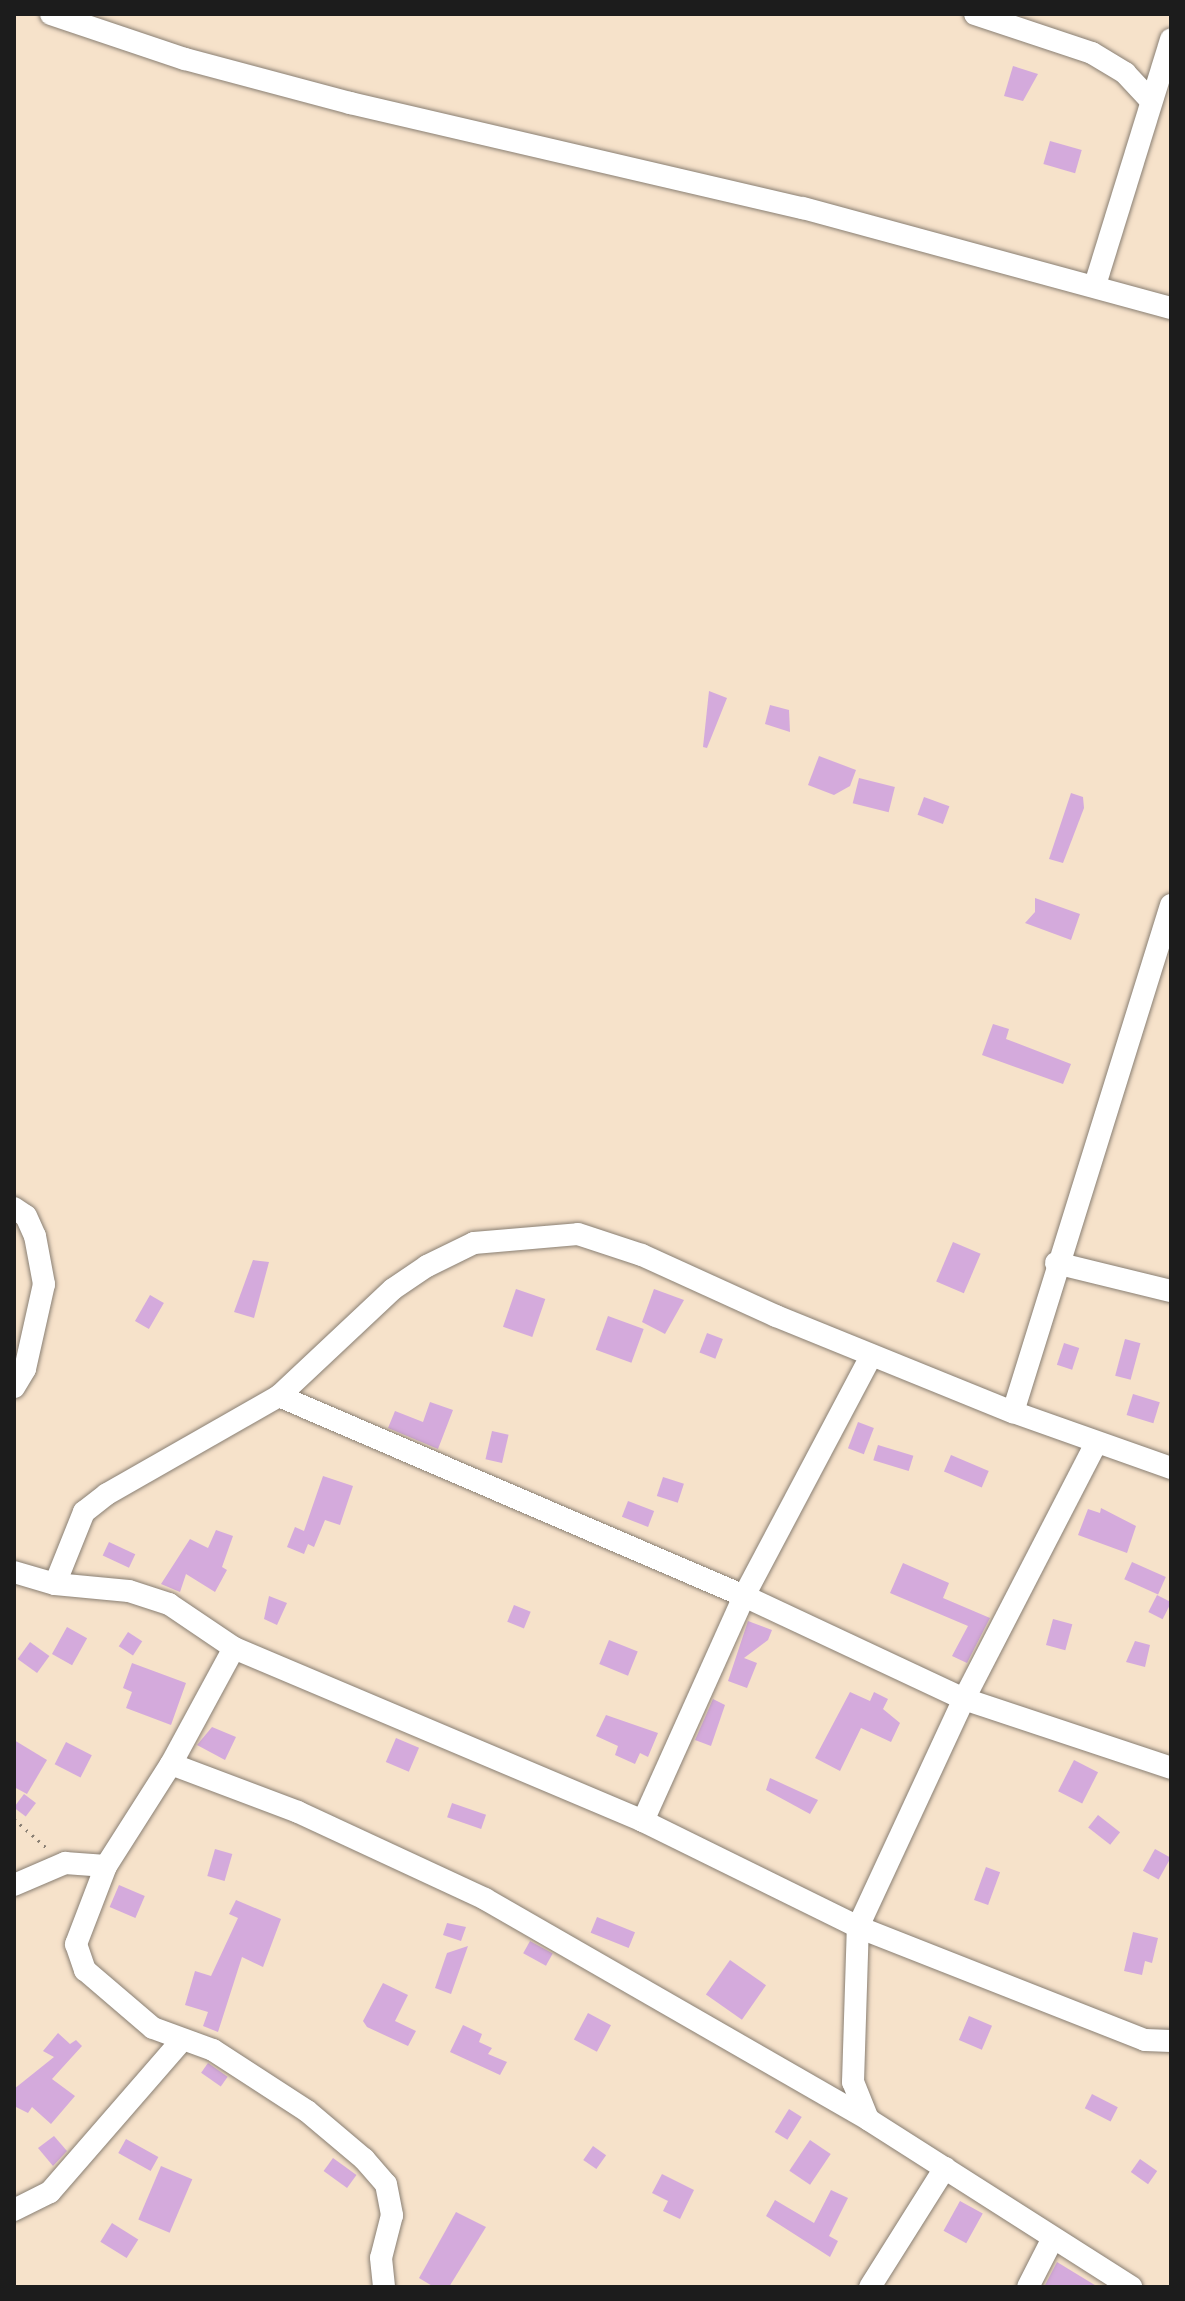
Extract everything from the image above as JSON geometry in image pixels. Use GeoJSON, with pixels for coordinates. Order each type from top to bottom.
{"type":"FeatureCollection","features":[{"type":"Feature","properties":{"kind":"street"},"geometry":{"type":"LineString","coordinates":[[975,14],[1063,40],[1101,57],[1151,101]]}},
{"type":"Feature","properties":{"kind":"street"},"geometry":{"type":"LineString","coordinates":[[56,15],[185,59],[350,103],[803,208],[1171,308]]}},
{"type":"Feature","properties":{"kind":"street"},"geometry":{"type":"LineString","coordinates":[[1095,285],[1171,39]]}},
{"type":"Feature","properties":{"kind":"street"},"geometry":{"type":"LineString","coordinates":[[1013,1412],[1056,1263],[1171,905]]}},
{"type":"Feature","properties":{"kind":"street"},"geometry":{"type":"LineString","coordinates":[[14,1208],[26,1216],[35,1236],[44,1284],[25,1369],[14,1387]]}},
{"type":"Feature","properties":{"kind":"street"},"geometry":{"type":"LineString","coordinates":[[55,1584],[84,1512],[107,1494],[279,1396],[393,1289],[427,1266],[474,1243],[527,1235],[578,1234],[642,1255],[871,1356],[1095,1445],[1171,1468]]}},
{"type":"Feature","properties":{"kind":"street"},"geometry":{"type":"LineString","coordinates":[[1056,1263],[1171,1291]]}},
{"type":"Feature","properties":{"kind":"street"},"geometry":{"type":"LineString","coordinates":[[643,1821],[744,1596],[871,1356]]}},
{"type":"Feature","properties":{"kind":"street"},"geometry":{"type":"LineString","coordinates":[[279,1396],[744,1596],[964,1699],[1171,1768]]}},
{"type":"Feature","properties":{"kind":"street"},"geometry":{"type":"LineString","coordinates":[[869,2120],[853,2082],[858,1927],[964,1699],[1095,1445]]}},
{"type":"Feature","properties":{"kind":"street"},"geometry":{"type":"LineString","coordinates":[[14,1572],[55,1584],[129,1591],[169,1604],[234,1648],[643,1821],[858,1927],[1145,2040],[1171,2041]]}},
{"type":"Feature","properties":{"kind":"street"},"geometry":{"type":"LineString","coordinates":[[234,1648],[171,1764],[106,1866],[76,1944],[85,1970],[131,2012],[182,2040],[213,2050],[307,2111],[386,2184],[392,2215],[381,2258],[384,2287]]}},
{"type":"Feature","properties":{"kind":"street"},"geometry":{"type":"LineString","coordinates":[[171,1764],[298,1812],[450,1880],[869,2120],[1131,2287]]}},
{"type":"Feature","properties":{"kind":"street"},"geometry":{"type":"LineString","coordinates":[[14,1885],[65,1863],[106,1866]]}},
{"type":"Feature","properties":{"kind":"street"},"geometry":{"type":"LineString","coordinates":[[14,2210],[50,2192],[182,2040]]}},
{"type":"Feature","properties":{"kind":"street"},"geometry":{"type":"LineString","coordinates":[[870,2287],[945,2168]]}},
{"type":"Feature","properties":{"kind":"street"},"geometry":{"type":"LineString","coordinates":[[1028,2287],[1053,2238]]}},
{"type":"Feature","properties":{"kind":"path"},"geometry":{"type":"LineString","coordinates":[[14,1819],[65,1863]]}},
{"type":"Feature","properties":{"kind":"building"},"geometry":{"type":"Polygon","coordinates":[[[1013,66],[1038,74],[1023,101],[1004,96],[1013,66]]]}},
{"type":"Feature","properties":{"kind":"building"},"geometry":{"type":"Polygon","coordinates":[[[1050,141],[1082,150],[1075,173],[1043,164],[1050,141]]]}},
{"type":"Feature","properties":{"kind":"building"},"geometry":{"type":"Polygon","coordinates":[[[709,691],[727,698],[707,748],[703,747],[709,691]]]}},
{"type":"Feature","properties":{"kind":"building"},"geometry":{"type":"Polygon","coordinates":[[[770,705],[789,710],[790,732],[765,724],[770,705]]]}},
{"type":"Feature","properties":{"kind":"building"},"geometry":{"type":"Polygon","coordinates":[[[819,756],[856,770],[850,786],[834,795],[808,785],[819,756]]]}},
{"type":"Feature","properties":{"kind":"building"},"geometry":{"type":"Polygon","coordinates":[[[859,778],[895,787],[889,812],[853,803],[859,778]]]}},
{"type":"Feature","properties":{"kind":"building"},"geometry":{"type":"Polygon","coordinates":[[[1071,793],[1083,797],[1084,808],[1063,863],[1049,859],[1071,793]]]}},
{"type":"Feature","properties":{"kind":"building"},"geometry":{"type":"Polygon","coordinates":[[[924,797],[949,806],[943,824],[918,815],[924,797]]]}},
{"type":"Feature","properties":{"kind":"building"},"geometry":{"type":"Polygon","coordinates":[[[1035,898],[1080,914],[1071,940],[1025,923],[1035,912],[1035,898]]]}},
{"type":"Feature","properties":{"kind":"building"},"geometry":{"type":"Polygon","coordinates":[[[993,1024],[1009,1029],[1006,1039],[1071,1064],[1063,1084],[982,1055],[993,1024]]]}},
{"type":"Feature","properties":{"kind":"building"},"geometry":{"type":"Polygon","coordinates":[[[953,1242],[981,1254],[964,1293],[936,1282],[953,1242]]]}},
{"type":"Feature","properties":{"kind":"building"},"geometry":{"type":"Polygon","coordinates":[[[253,1260],[269,1262],[254,1318],[234,1312],[253,1260]]]}},
{"type":"Feature","properties":{"kind":"building"},"geometry":{"type":"Polygon","coordinates":[[[516,1289],[545,1299],[532,1337],[503,1327],[516,1289]]]}},
{"type":"Feature","properties":{"kind":"building"},"geometry":{"type":"Polygon","coordinates":[[[654,1289],[684,1300],[665,1334],[642,1322],[654,1289]]]}},
{"type":"Feature","properties":{"kind":"building"},"geometry":{"type":"Polygon","coordinates":[[[150,1295],[164,1303],[149,1329],[135,1321],[150,1295]]]}},
{"type":"Feature","properties":{"kind":"building"},"geometry":{"type":"Polygon","coordinates":[[[608,1316],[644,1329],[631,1363],[596,1350],[608,1316]]]}},
{"type":"Feature","properties":{"kind":"building"},"geometry":{"type":"Polygon","coordinates":[[[707,1333],[723,1339],[715,1359],[699,1353],[707,1333]]]}},
{"type":"Feature","properties":{"kind":"building"},"geometry":{"type":"Polygon","coordinates":[[[1125,1339],[1140,1343],[1131,1380],[1115,1376],[1125,1339]]]}},
{"type":"Feature","properties":{"kind":"building"},"geometry":{"type":"Polygon","coordinates":[[[1064,1343],[1079,1348],[1072,1370],[1057,1365],[1064,1343]]]}},
{"type":"Feature","properties":{"kind":"building"},"geometry":{"type":"Polygon","coordinates":[[[1133,1394],[1160,1402],[1153,1423],[1127,1415],[1133,1394]]]}},
{"type":"Feature","properties":{"kind":"building"},"geometry":{"type":"Polygon","coordinates":[[[430,1402],[453,1410],[438,1449],[388,1428],[395,1411],[423,1422],[430,1402]]]}},
{"type":"Feature","properties":{"kind":"building"},"geometry":{"type":"Polygon","coordinates":[[[858,1422],[874,1428],[864,1454],[848,1448],[858,1422]]]}},
{"type":"Feature","properties":{"kind":"building"},"geometry":{"type":"Polygon","coordinates":[[[492,1431],[509,1435],[502,1463],[485,1459],[492,1431]]]}},
{"type":"Feature","properties":{"kind":"building"},"geometry":{"type":"Polygon","coordinates":[[[878,1445],[913,1456],[909,1471],[873,1460],[878,1445]]]}},
{"type":"Feature","properties":{"kind":"building"},"geometry":{"type":"Polygon","coordinates":[[[951,1455],[989,1471],[982,1488],[944,1472],[951,1455]]]}},
{"type":"Feature","properties":{"kind":"building"},"geometry":{"type":"Polygon","coordinates":[[[323,1476],[353,1486],[340,1525],[325,1520],[314,1547],[308,1544],[304,1554],[287,1547],[295,1527],[304,1531],[323,1476]]]}},
{"type":"Feature","properties":{"kind":"building"},"geometry":{"type":"Polygon","coordinates":[[[663,1477],[684,1484],[678,1503],[657,1496],[663,1477]]]}},
{"type":"Feature","properties":{"kind":"building"},"geometry":{"type":"Polygon","coordinates":[[[628,1501],[654,1511],[648,1527],[622,1517],[628,1501]]]}},
{"type":"Feature","properties":{"kind":"building"},"geometry":{"type":"Polygon","coordinates":[[[1101,1508],[1136,1526],[1127,1553],[1078,1535],[1088,1509],[1100,1513],[1101,1508]]]}},
{"type":"Feature","properties":{"kind":"building"},"geometry":{"type":"Polygon","coordinates":[[[216,1530],[233,1536],[222,1567],[227,1570],[215,1592],[186,1574],[180,1592],[161,1584],[190,1539],[208,1548],[216,1530]]]}},
{"type":"Feature","properties":{"kind":"building"},"geometry":{"type":"Polygon","coordinates":[[[109,1542],[135,1554],[129,1568],[103,1556],[109,1542]]]}},
{"type":"Feature","properties":{"kind":"building"},"geometry":{"type":"Polygon","coordinates":[[[1132,1562],[1166,1577],[1158,1594],[1124,1579],[1132,1562]]]}},
{"type":"Feature","properties":{"kind":"building"},"geometry":{"type":"Polygon","coordinates":[[[903,1563],[949,1583],[943,1598],[990,1618],[967,1663],[952,1656],[968,1626],[890,1593],[903,1563]]]}},
{"type":"Feature","properties":{"kind":"building"},"geometry":{"type":"Polygon","coordinates":[[[1157,1595],[1171,1602],[1163,1619],[1148,1612],[1157,1595]]]}},
{"type":"Feature","properties":{"kind":"building"},"geometry":{"type":"Polygon","coordinates":[[[269,1596],[287,1603],[277,1625],[264,1619],[269,1596]]]}},
{"type":"Feature","properties":{"kind":"building"},"geometry":{"type":"Polygon","coordinates":[[[514,1605],[531,1612],[524,1628],[507,1622],[514,1605]]]}},
{"type":"Feature","properties":{"kind":"building"},"geometry":{"type":"Polygon","coordinates":[[[1053,1619],[1072,1624],[1065,1650],[1046,1645],[1053,1619]]]}},
{"type":"Feature","properties":{"kind":"building"},"geometry":{"type":"Polygon","coordinates":[[[748,1621],[772,1630],[768,1640],[744,1658],[757,1663],[747,1688],[728,1681],[748,1621]]]}},
{"type":"Feature","properties":{"kind":"building"},"geometry":{"type":"Polygon","coordinates":[[[67,1627],[87,1638],[72,1665],[52,1654],[67,1627]]]}},
{"type":"Feature","properties":{"kind":"building"},"geometry":{"type":"Polygon","coordinates":[[[128,1632],[142,1641],[133,1656],[119,1646],[128,1632]]]}},
{"type":"Feature","properties":{"kind":"building"},"geometry":{"type":"Polygon","coordinates":[[[609,1640],[638,1652],[628,1676],[599,1664],[609,1640]]]}},
{"type":"Feature","properties":{"kind":"building"},"geometry":{"type":"Polygon","coordinates":[[[1135,1641],[1150,1645],[1145,1667],[1126,1662],[1135,1641]]]}},
{"type":"Feature","properties":{"kind":"building"},"geometry":{"type":"Polygon","coordinates":[[[30,1642],[49,1656],[37,1673],[18,1659],[30,1642]]]}},
{"type":"Feature","properties":{"kind":"building"},"geometry":{"type":"Polygon","coordinates":[[[132,1663],[186,1683],[171,1725],[126,1708],[132,1692],[123,1688],[132,1663]]]}},
{"type":"Feature","properties":{"kind":"building"},"geometry":{"type":"Polygon","coordinates":[[[850,1692],[870,1701],[874,1692],[888,1699],[883,1709],[900,1723],[891,1742],[861,1728],[840,1771],[815,1758],[850,1692]]]}},
{"type":"Feature","properties":{"kind":"building"},"geometry":{"type":"Polygon","coordinates":[[[713,1699],[725,1705],[711,1746],[695,1740],[713,1699]]]}},
{"type":"Feature","properties":{"kind":"building"},"geometry":{"type":"Polygon","coordinates":[[[606,1715],[658,1733],[648,1757],[640,1753],[635,1764],[615,1755],[618,1746],[596,1736],[606,1715]]]}},
{"type":"Feature","properties":{"kind":"building"},"geometry":{"type":"Polygon","coordinates":[[[212,1727],[236,1737],[225,1760],[197,1745],[212,1727]]]}},
{"type":"Feature","properties":{"kind":"building"},"geometry":{"type":"Polygon","coordinates":[[[396,1738],[419,1748],[409,1772],[386,1762],[396,1738]]]}},
{"type":"Feature","properties":{"kind":"building"},"geometry":{"type":"Polygon","coordinates":[[[14,1740],[47,1760],[27,1794],[14,1787],[14,1740]]]}},
{"type":"Feature","properties":{"kind":"building"},"geometry":{"type":"Polygon","coordinates":[[[66,1742],[92,1755],[80,1777],[55,1764],[66,1742]]]}},
{"type":"Feature","properties":{"kind":"building"},"geometry":{"type":"Polygon","coordinates":[[[1074,1760],[1098,1772],[1082,1803],[1058,1791],[1074,1760]]]}},
{"type":"Feature","properties":{"kind":"building"},"geometry":{"type":"Polygon","coordinates":[[[770,1778],[818,1800],[810,1814],[766,1790],[770,1778]]]}},
{"type":"Feature","properties":{"kind":"building"},"geometry":{"type":"Polygon","coordinates":[[[24,1794],[36,1803],[26,1817],[14,1808],[24,1794]]]}},
{"type":"Feature","properties":{"kind":"building"},"geometry":{"type":"Polygon","coordinates":[[[452,1803],[486,1815],[481,1829],[447,1817],[452,1803]]]}},
{"type":"Feature","properties":{"kind":"building"},"geometry":{"type":"Polygon","coordinates":[[[1098,1815],[1120,1832],[1110,1845],[1088,1828],[1098,1815]]]}},
{"type":"Feature","properties":{"kind":"building"},"geometry":{"type":"Polygon","coordinates":[[[215,1849],[232,1854],[225,1881],[207,1876],[215,1849]]]}},
{"type":"Feature","properties":{"kind":"building"},"geometry":{"type":"Polygon","coordinates":[[[1155,1849],[1171,1858],[1159,1880],[1143,1871],[1155,1849]]]}},
{"type":"Feature","properties":{"kind":"building"},"geometry":{"type":"Polygon","coordinates":[[[986,1867],[1000,1872],[988,1905],[974,1900],[986,1867]]]}},
{"type":"Feature","properties":{"kind":"building"},"geometry":{"type":"Polygon","coordinates":[[[119,1885],[145,1896],[135,1918],[110,1907],[119,1885]]]}},
{"type":"Feature","properties":{"kind":"building"},"geometry":{"type":"Polygon","coordinates":[[[236,1900],[281,1919],[263,1967],[242,1957],[218,2032],[203,2026],[208,2012],[185,2005],[195,1971],[211,1976],[238,1918],[229,1914],[236,1900]]]}},
{"type":"Feature","properties":{"kind":"building"},"geometry":{"type":"Polygon","coordinates":[[[597,1917],[635,1932],[629,1948],[591,1933],[597,1917]]]}},
{"type":"Feature","properties":{"kind":"building"},"geometry":{"type":"Polygon","coordinates":[[[447,1923],[466,1927],[461,1941],[443,1935],[447,1923]]]}},
{"type":"Feature","properties":{"kind":"building"},"geometry":{"type":"Polygon","coordinates":[[[1133,1932],[1158,1938],[1152,1963],[1145,1961],[1142,1975],[1124,1971],[1133,1932]]]}},
{"type":"Feature","properties":{"kind":"building"},"geometry":{"type":"Polygon","coordinates":[[[530,1941],[553,1954],[546,1966],[523,1953],[530,1941]]]}},
{"type":"Feature","properties":{"kind":"building"},"geometry":{"type":"Polygon","coordinates":[[[468,1946],[451,1994],[435,1988],[447,1953],[468,1946]]]}},
{"type":"Feature","properties":{"kind":"building"},"geometry":{"type":"Polygon","coordinates":[[[730,1960],[766,1985],[742,2020],[706,1994],[730,1960]]]}},
{"type":"Feature","properties":{"kind":"building"},"geometry":{"type":"Polygon","coordinates":[[[383,1983],[408,1995],[395,2021],[416,2031],[408,2046],[367,2027],[363,2021],[383,1983]]]}},
{"type":"Feature","properties":{"kind":"building"},"geometry":{"type":"Polygon","coordinates":[[[588,2013],[611,2025],[597,2052],[574,2039],[588,2013]]]}},
{"type":"Feature","properties":{"kind":"building"},"geometry":{"type":"Polygon","coordinates":[[[969,2016],[992,2026],[982,2050],[959,2040],[969,2016]]]}},
{"type":"Feature","properties":{"kind":"building"},"geometry":{"type":"Polygon","coordinates":[[[463,2025],[482,2034],[479,2042],[492,2048],[488,2054],[507,2062],[500,2075],[450,2052],[463,2025]]]}},
{"type":"Feature","properties":{"kind":"building"},"geometry":{"type":"Polygon","coordinates":[[[58,2033],[70,2044],[76,2040],[82,2046],[52,2079],[75,2096],[51,2124],[32,2107],[28,2113],[14,2106],[14,2089],[54,2057],[43,2051],[58,2033]]]}},
{"type":"Feature","properties":{"kind":"building"},"geometry":{"type":"Polygon","coordinates":[[[208,2063],[228,2077],[221,2087],[201,2073],[208,2063]]]}},
{"type":"Feature","properties":{"kind":"building"},"geometry":{"type":"Polygon","coordinates":[[[1092,2094],[1118,2107],[1111,2121],[1085,2108],[1092,2094]]]}},
{"type":"Feature","properties":{"kind":"building"},"geometry":{"type":"Polygon","coordinates":[[[789,2109],[802,2117],[787,2140],[775,2132],[789,2109]]]}},
{"type":"Feature","properties":{"kind":"building"},"geometry":{"type":"Polygon","coordinates":[[[54,2136],[67,2151],[53,2166],[38,2148],[54,2136]]]}},
{"type":"Feature","properties":{"kind":"building"},"geometry":{"type":"Polygon","coordinates":[[[126,2139],[158,2157],[151,2171],[118,2153],[126,2139]]]}},
{"type":"Feature","properties":{"kind":"building"},"geometry":{"type":"Polygon","coordinates":[[[810,2140],[831,2154],[810,2185],[789,2171],[810,2140]]]}},
{"type":"Feature","properties":{"kind":"building"},"geometry":{"type":"Polygon","coordinates":[[[593,2146],[606,2155],[596,2169],[583,2160],[593,2146]]]}},
{"type":"Feature","properties":{"kind":"building"},"geometry":{"type":"Polygon","coordinates":[[[333,2158],[356,2175],[347,2188],[324,2171],[333,2158]]]}},
{"type":"Feature","properties":{"kind":"building"},"geometry":{"type":"Polygon","coordinates":[[[1140,2159],[1157,2171],[1148,2184],[1131,2172],[1140,2159]]]}},
{"type":"Feature","properties":{"kind":"building"},"geometry":{"type":"Polygon","coordinates":[[[161,2166],[192,2179],[170,2233],[138,2219],[161,2166]]]}},
{"type":"Feature","properties":{"kind":"building"},"geometry":{"type":"Polygon","coordinates":[[[662,2174],[694,2190],[680,2219],[663,2211],[668,2201],[652,2193],[662,2174]]]}},
{"type":"Feature","properties":{"kind":"building"},"geometry":{"type":"Polygon","coordinates":[[[831,2190],[848,2198],[829,2236],[838,2241],[830,2257],[766,2216],[775,2200],[814,2223],[831,2190]]]}},
{"type":"Feature","properties":{"kind":"building"},"geometry":{"type":"Polygon","coordinates":[[[960,2201],[983,2214],[966,2243],[944,2231],[960,2201]]]}},
{"type":"Feature","properties":{"kind":"building"},"geometry":{"type":"Polygon","coordinates":[[[456,2212],[486,2227],[449,2287],[434,2287],[419,2278],[456,2212]]]}},
{"type":"Feature","properties":{"kind":"building"},"geometry":{"type":"Polygon","coordinates":[[[112,2223],[138,2239],[127,2258],[100,2242],[112,2223]]]}},
{"type":"Feature","properties":{"kind":"building"},"geometry":{"type":"Polygon","coordinates":[[[1057,2262],[1098,2287],[1044,2287],[1057,2262]]]}}]}
